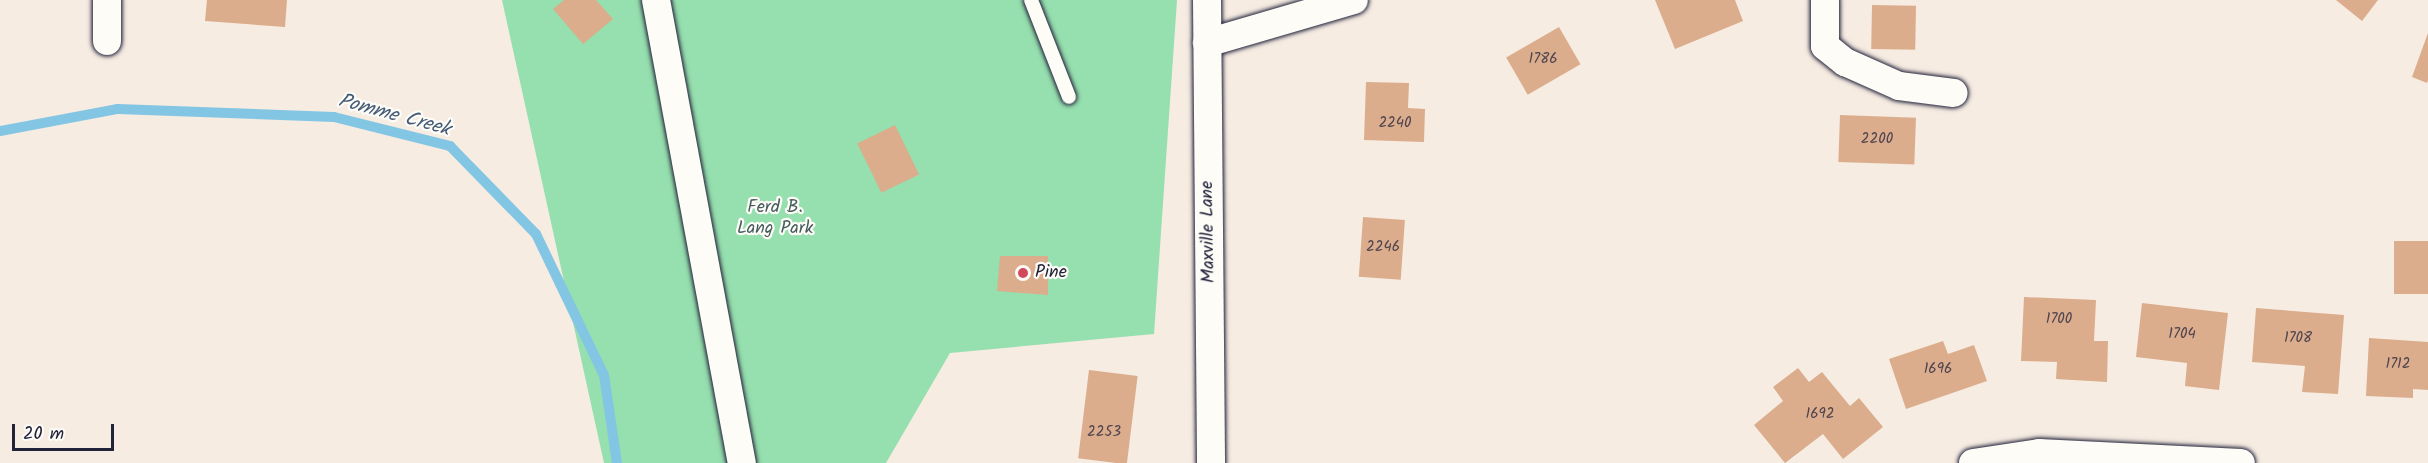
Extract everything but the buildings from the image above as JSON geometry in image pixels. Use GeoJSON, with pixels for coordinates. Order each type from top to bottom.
{"type":"FeatureCollection","features":[{"type":"Feature","properties":{"kind":"street"},"geometry":{"type":"LineString","coordinates":[[107,0],[107,40]]}},
{"type":"Feature","properties":{"kind":"street"},"geometry":{"type":"LineString","coordinates":[[656,0],[742,463]]}},
{"type":"Feature","properties":{"kind":"street","name":"Maxville Lane"},"geometry":{"type":"LineString","coordinates":[[1207,0],[1211,463]]}},
{"type":"Feature","properties":{"kind":"street"},"geometry":{"type":"LineString","coordinates":[[1207,44],[1354,0]]}},
{"type":"Feature","properties":{"kind":"street"},"geometry":{"type":"LineString","coordinates":[[1825,0],[1825,46],[1845,62],[1899,86],[1954,93]]}},
{"type":"Feature","properties":{"kind":"street"},"geometry":{"type":"LineString","coordinates":[[1973,463],[2039,453],[2241,463]]}},
{"type":"Feature","properties":{"kind":"lane"},"geometry":{"type":"LineString","coordinates":[[1031,0],[1069,97]]}},
{"type":"Feature","properties":{"kind":"green space","name":"Ferd B. Lang Park"},"geometry":{"type":"Polygon","coordinates":[[[502,0],[1177,0],[1154,334],[950,353],[886,463],[604,463],[502,0]]]}},
{"type":"Feature","properties":{"kind":"waterway","name":"Pomme Creek"},"geometry":{"type":"LineString","coordinates":[[0,131],[118,109],[334,117],[450,146],[536,234],[604,375],[617,463]]}},
{"type":"Feature","properties":{"kind":"place","name":"Pine"},"geometry":{"type":"Point","coordinates":[1023,273]}}]}
